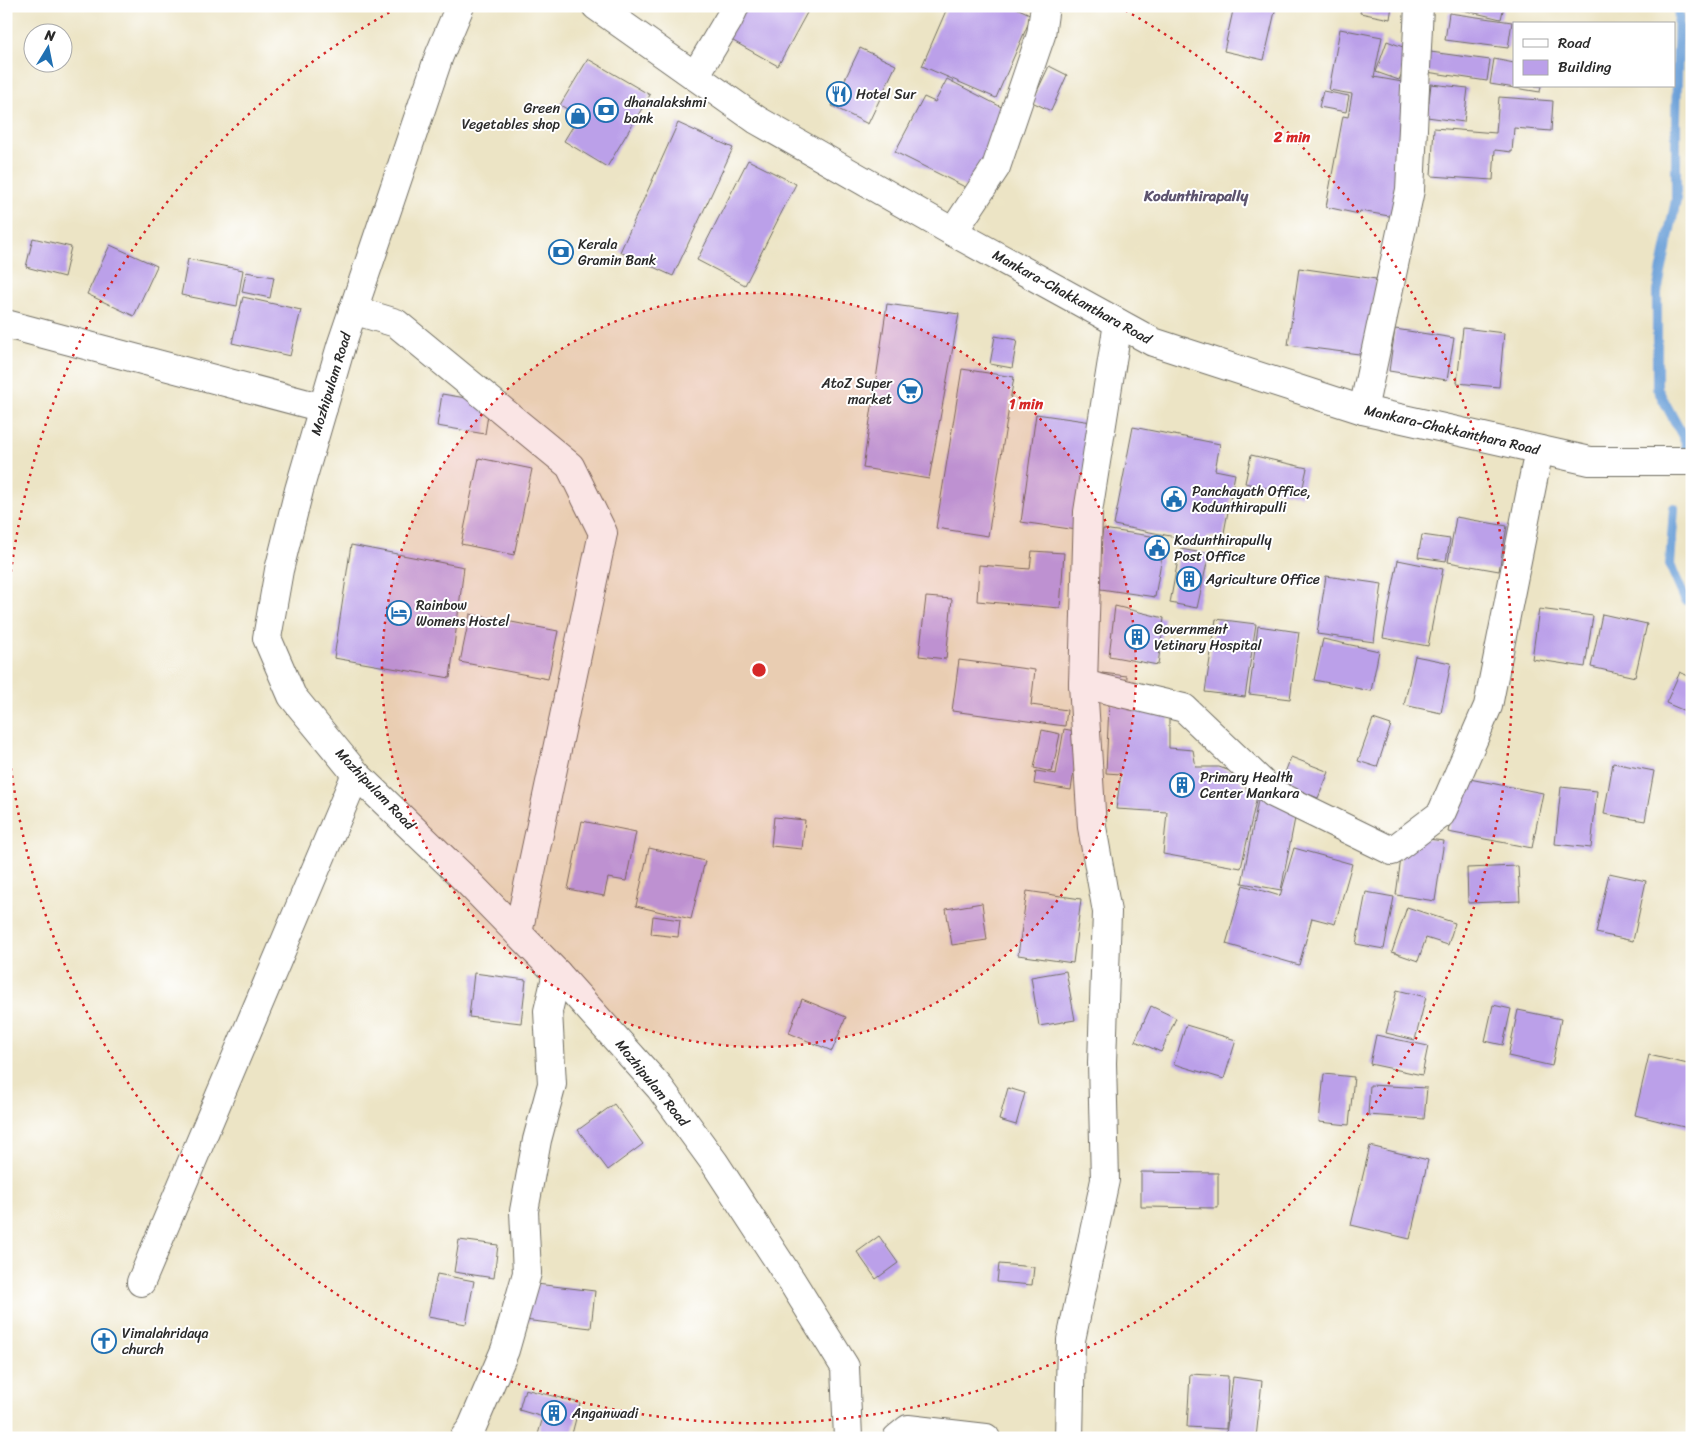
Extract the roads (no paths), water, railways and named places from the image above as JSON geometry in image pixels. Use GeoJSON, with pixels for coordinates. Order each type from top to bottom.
{"type":"FeatureCollection","features":[{"type":"Feature","properties":{"kind":"street","name":"Mozhipulam Road"},"geometry":{"type":"LineString","coordinates":[[460,6],[439,56],[353,310],[323,408],[296,499],[279,570],[267,638],[292,696],[356,774],[464,878],[557,973],[660,1088],[714,1162],[845,1367],[848,1438]]}},
{"type":"Feature","properties":{"kind":"street","name":"Mankara-Chakkanthara Road"},"geometry":{"type":"LineString","coordinates":[[596,6],[758,120],[953,232],[1153,342],[1363,410],[1539,450],[1590,461],[1692,461]]}},
{"type":"Feature","properties":{"kind":"street"},"geometry":{"type":"LineString","coordinates":[[695,76],[735,6]]}},
{"type":"Feature","properties":{"kind":"street"},"geometry":{"type":"LineString","coordinates":[[953,232],[996,167],[1042,35],[1045,6]]}},
{"type":"Feature","properties":{"kind":"street"},"geometry":{"type":"LineString","coordinates":[[1363,410],[1410,190],[1419,6]]}},
{"type":"Feature","properties":{"kind":"street"},"geometry":{"type":"LineString","coordinates":[[353,310],[396,323],[570,466],[603,533],[518,933]]}},
{"type":"Feature","properties":{"kind":"street"},"geometry":{"type":"LineString","coordinates":[[1068,1438],[1071,1340],[1105,1180],[1102,1063],[1107,912],[1092,827],[1082,684],[1088,512],[1118,323]]}},
{"type":"Feature","properties":{"kind":"street"},"geometry":{"type":"LineString","coordinates":[[6,324],[323,408]]}},
{"type":"Feature","properties":{"kind":"street"},"geometry":{"type":"LineString","coordinates":[[1082,684],[1184,708],[1273,793],[1392,851],[1440,814],[1488,706],[1539,450]]}},
{"type":"Feature","properties":{"kind":"street"},"geometry":{"type":"LineString","coordinates":[[141,1282],[356,774]]}},
{"type":"Feature","properties":{"kind":"street"},"geometry":{"type":"LineString","coordinates":[[464,1438],[472,1427],[505,1350],[527,1273],[524,1211],[537,1140],[552,1084],[548,1011],[557,973]]}},
{"type":"Feature","properties":{"kind":"street"},"geometry":{"type":"LineString","coordinates":[[897,1438],[908,1429],[986,1438]]}},
{"type":"Feature","properties":{"kind":"waterway"},"geometry":{"type":"LineString","coordinates":[[1679,6],[1676,200],[1657,292],[1657,388],[1686,442],[1685,450]]}},
{"type":"Feature","properties":{"kind":"waterway"},"geometry":{"type":"LineString","coordinates":[[1674,508],[1670,565],[1685,599],[1692,603]]}},
{"type":"Feature","properties":{"kind":"place","name":"Hotel Sur"},"geometry":{"type":"Point","coordinates":[839,94]}},
{"type":"Feature","properties":{"kind":"place","name":"dhanalakshmi bank"},"geometry":{"type":"Point","coordinates":[606,110]}},
{"type":"Feature","properties":{"kind":"place","name":"Green Vegetables shop"},"geometry":{"type":"Point","coordinates":[578,116]}},
{"type":"Feature","properties":{"kind":"place","name":"Kerala Gramin Bank"},"geometry":{"type":"Point","coordinates":[561,252]}},
{"type":"Feature","properties":{"kind":"place","name":"AtoZ Super market"},"geometry":{"type":"Point","coordinates":[910,391]}},
{"type":"Feature","properties":{"kind":"place","name":"Panchayath Office, Kodunthirapulli"},"geometry":{"type":"Point","coordinates":[1174,499]}},
{"type":"Feature","properties":{"kind":"place","name":"Kodunthirapully Post Office"},"geometry":{"type":"Point","coordinates":[1157,548]}},
{"type":"Feature","properties":{"kind":"place","name":"Agriculture Office"},"geometry":{"type":"Point","coordinates":[1189,579]}},
{"type":"Feature","properties":{"kind":"place","name":"Rainbow Womens Hostel"},"geometry":{"type":"Point","coordinates":[399,613]}},
{"type":"Feature","properties":{"kind":"place","name":"Government Vetinary Hospital"},"geometry":{"type":"Point","coordinates":[1137,637]}},
{"type":"Feature","properties":{"kind":"place","name":"Primary Health Center Mankara"},"geometry":{"type":"Point","coordinates":[1182,785]}},
{"type":"Feature","properties":{"kind":"place","name":"Vimalahridaya church"},"geometry":{"type":"Point","coordinates":[104,1341]}},
{"type":"Feature","properties":{"kind":"place","name":"Anganwadi"},"geometry":{"type":"Point","coordinates":[554,1413]}},
{"type":"Feature","properties":{"kind":"district","name":"Kodunthirapally"},"geometry":{"type":"Point","coordinates":[1196,196]}}]}
